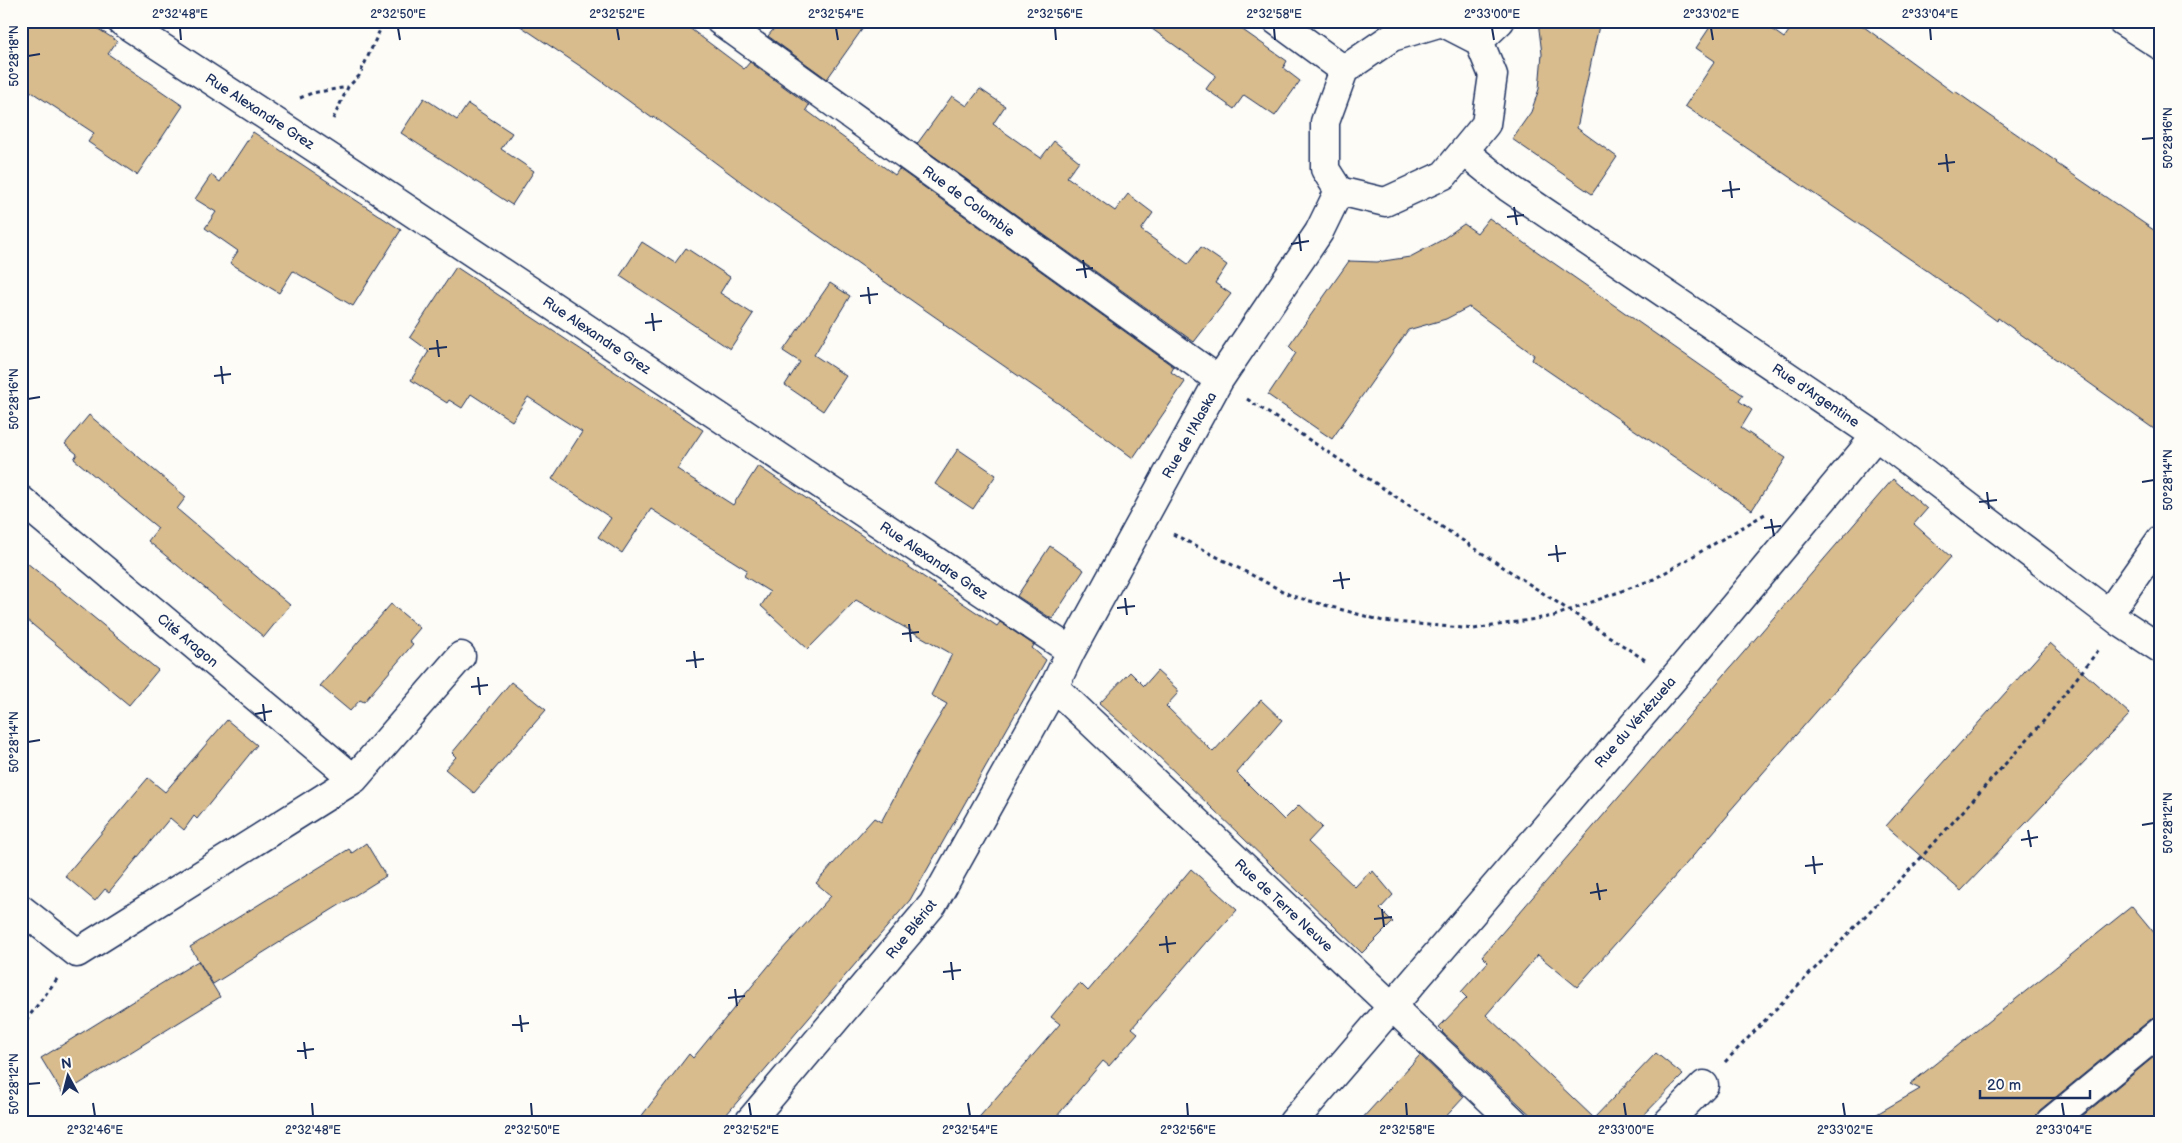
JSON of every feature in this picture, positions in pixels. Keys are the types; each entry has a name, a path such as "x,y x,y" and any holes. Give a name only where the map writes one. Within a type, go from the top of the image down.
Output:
{"street":[{"name":"Rue Alexandre Grez","path":"121,21 316,148 1071,651"},
{"name":"Rue de Colombie","path":"720,21 1219,380"},
{"path":"1277,21 1344,70"},
{"path":"1479,41 1500,21"},
{"path":"2122,21 2161,46"},
{"path":"1442,22 1479,41 1494,75 1486,124 1465,152 1444,175 1386,202 1339,191 1325,169 1325,122 1344,70 1392,37 1442,22"},
{"name":"Rue d'Argentine","path":"1465,152 1509,188 1876,436 2114,618 2161,649"},
{"name":"Rue de l'Alaska","path":"1054,687 1071,651 1219,380 1319,232 1339,191"},
{"name":"Rue du Vénézuela","path":"1293,1122 1673,679 1876,436"},
{"name":"Cité Aragon","path":"21,500 354,780"},
{"path":"2114,618 2161,539"},
{"path":"21,909 77,953 354,780 461,656"},
{"name":"Rue de Terre Neuve","path":"1054,687 1514,1122"},
{"name":"Rue Blériot","path":"749,1122 932,904 1054,687"},
{"path":"2050,1122 2161,1031"},
{"path":"1668,1122 1704,1085"}],"path":[{"path":"316,148 337,112 348,87 359,76 384,21"},
{"path":"299,98 312,93 348,87"},
{"path":"1219,380 1673,679"},
{"path":"1144,518 1292,596 1382,621 1474,629 1554,616 1654,579 1769,512"},
{"path":"1704,1085 1918,861 2036,731 2114,618"},
{"path":"21,1028 77,953"}],"building":[{"path":"21,21 86,21 117,41 108,54 183,106 137,175 88,142 94,133 21,85"},
{"path":"513,21 680,21 744,69 750,62 809,105 806,110 837,133 895,175 899,169 1174,367 1171,372 1185,382 1133,458 1068,410 744,184 653,116 652,118 589,72"},
{"path":"780,21 868,21 827,79 768,36"},
{"path":"1141,21 1230,21 1287,61 1283,68 1300,81 1275,116 1244,95 1234,109 1206,89 1216,75"},
{"path":"1538,21 1600,21 1577,128 1617,157 1592,194 1512,139 1531,112 1539,89 1542,54"},
{"path":"1714,21 1760,21 1784,38 1796,21 1856,21 1954,93 1955,91 2161,235 2161,434 1998,318 1997,321 1929,272 1685,106 1715,61 1696,48"},
{"path":"980,89 1005,106 993,124 1041,158 1054,141 1079,161 1067,177 1115,211 1128,194 1153,213 1141,230 1188,264 1201,247 1227,265 1215,283 1231,294 1194,342 917,144 952,96 967,106"},
{"path":"424,98 457,120 468,104 512,133 501,149 534,171 512,205 401,133"},
{"path":"253,132 401,230 353,306 293,271 279,293 230,263 238,251 205,228 216,212 195,199 211,175 220,182"},
{"path":"1489,218 1743,395 1739,401 1752,410 1741,428 1786,458 1752,510 1532,360 1534,355 1469,307 1446,319 1408,330 1332,439 1268,395 1296,353 1289,346 1349,261 1377,262 1410,257 1440,241 1464,224 1477,233"},
{"path":"642,242 675,263 686,248 730,277 720,293 753,314 730,349 620,276"},
{"path":"456,267 703,430 677,469 733,505 758,466 997,626 1000,622 1034,645 1032,648 1046,660 910,900 720,1122 637,1122 689,1054 693,1058 780,952 831,896 816,883 874,818 881,822 916,756 947,704 931,695 952,654 856,600 808,649 761,606 770,592 744,576 747,570 651,509 622,553 598,537 611,518 552,479 582,432 528,397 512,421 471,394 462,408 449,400 447,403 411,380 429,351 410,337"},
{"path":"830,283 850,296 814,355 846,376 823,411 785,385 800,362 783,351"},
{"path":"89,415 186,497 177,509 290,605 264,637 148,541 158,528 74,459 77,454 65,444"},
{"path":"958,449 996,475 973,509 935,484"},
{"path":"1893,479 1927,509 1914,524 1951,557 1728,813 1693,856 1577,987 1538,955 1486,1015 1594,1118 1656,1053 1683,1075 1637,1122 1538,1122 1442,1032 1439,1027 1467,998 1461,992 1488,962 1482,956"},
{"path":"1050,546 1084,570 1052,619 1017,596"},
{"path":"21,558 158,670 129,705 21,615"},
{"path":"391,604 420,628 409,641 413,644 364,702 360,700 350,711 320,686"},
{"path":"2050,643 2130,714 1961,891 1886,826"},
{"path":"1157,671 1178,690 1178,693 1166,706 1213,752 1261,700 1282,720 1237,773 1284,820 1299,805 1322,827 1308,842 1355,887 1369,872 1371,874 1373,871 1393,895 1380,909 1393,922 1362,953 1152,750 1099,704 1130,672 1144,686"},
{"path":"511,682 546,710 474,793 445,769 456,757 452,753"},
{"path":"227,720 257,745 197,819 194,816 184,830 170,818 109,892 105,889 95,901 65,876 148,778 165,792"},
{"path":"366,843 386,876 213,984 190,947 349,849 352,853"},
{"path":"1191,869 1237,910 1207,941 1132,1028 1138,1033 1109,1066 1103,1061 1052,1122 975,1122 1060,1024 1051,1017 1065,1000 1080,983 1088,991"},
{"path":"2132,906 2161,941 2161,1016 2151,1019 2040,1110 2035,1122 1863,1122 1920,1089 1910,1084"},
{"path":"198,961 220,997 63,1094 41,1058"},
{"path":"2161,1051 2161,1122 2075,1122"},
{"path":"1420,1055 1464,1097 1441,1122 1359,1122"}]}
